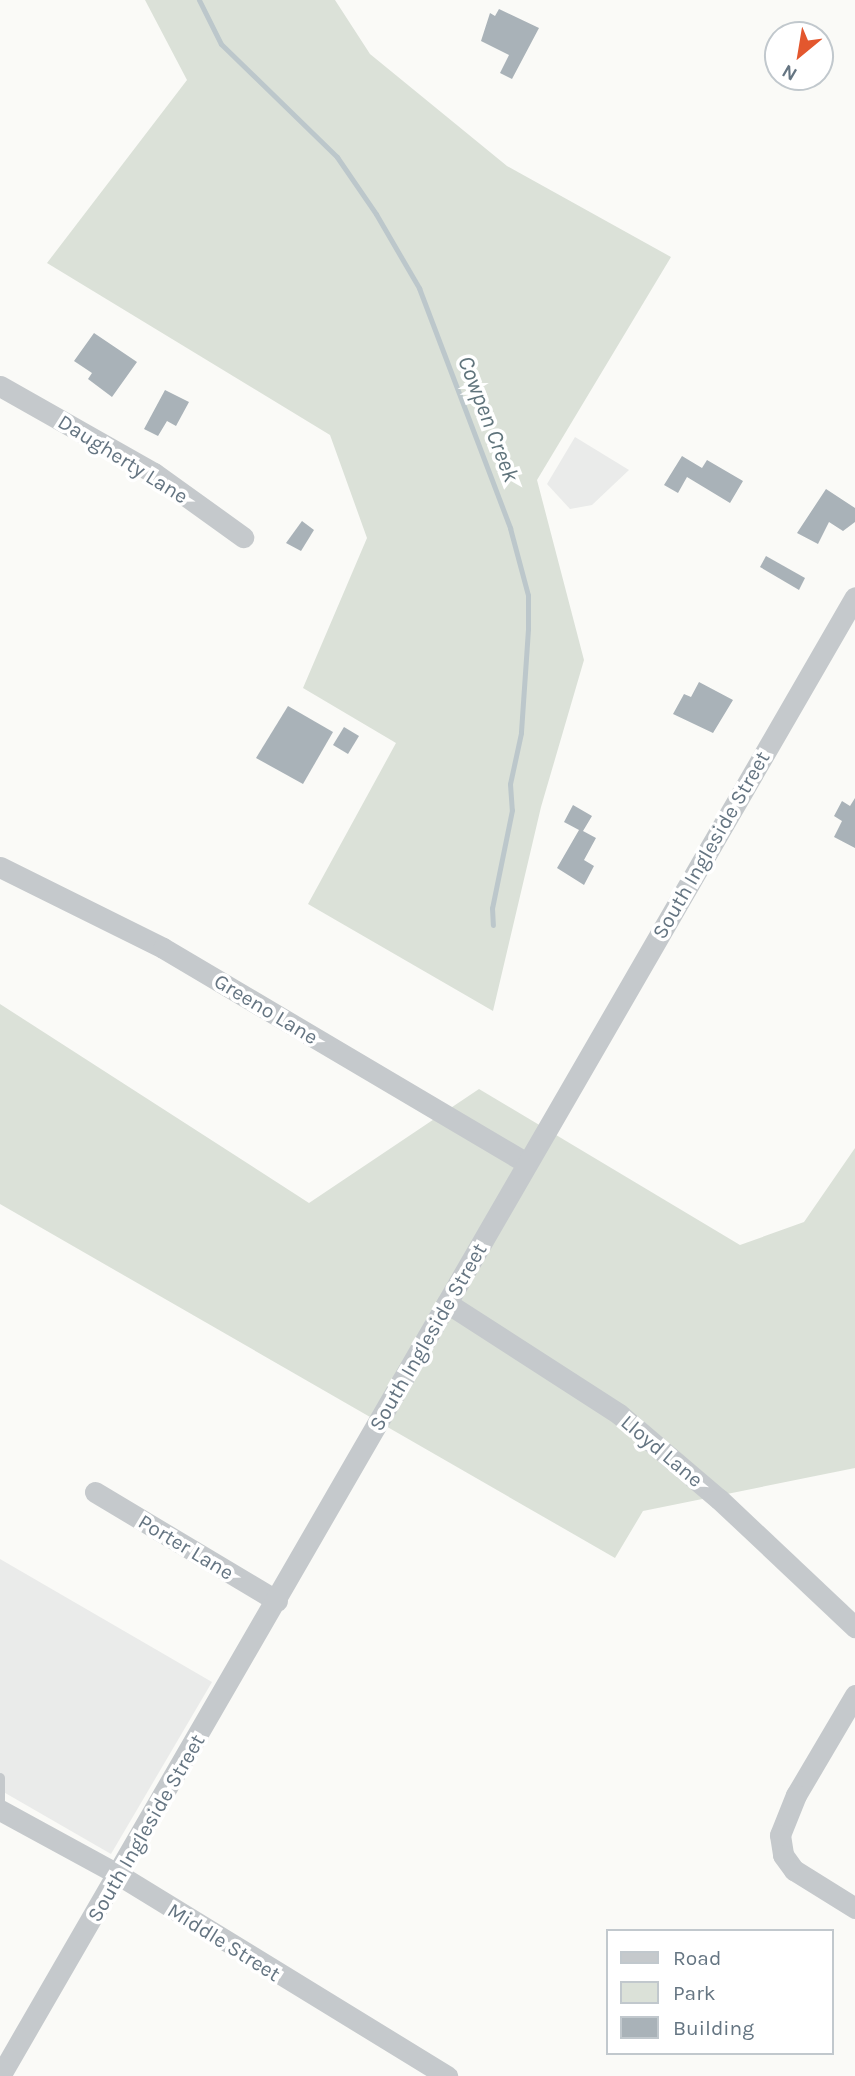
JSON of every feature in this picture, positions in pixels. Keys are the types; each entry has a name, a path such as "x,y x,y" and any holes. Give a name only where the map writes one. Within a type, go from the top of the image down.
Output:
{"street":[{"name":"Daugherty Lane","path":"0,386 154,473 243,537"},
{"name":"South Ingleside Street","path":"0,2076 119,1875 855,597"},
{"name":"Greeno Lane","path":"0,867 184,960 527,1163"},
{"name":"Lloyd Lane","path":"447,1303 619,1414 719,1499 855,1627"},
{"name":"Porter Lane","path":"95,1492 277,1601"},
{"path":"855,1695 786,1814 780,1835 783,1854 809,1882 855,1908"},
{"name":"Middle Street","path":"0,1810 119,1875 447,2076"}],"lane":[{"path":"0,1778 0,1802"}],"shaded area":[{"path":"575,437 629,470 592,505 570,509 547,484"},
{"path":"0,1559 212,1682 111,1854 0,1790"}],"green space":[{"path":"145,0 335,0 370,54 507,166 671,257 537,480 584,660 541,807 493,1011 308,904 396,743 303,688 367,538 330,435 47,263 187,80"},
{"path":"0,1004 309,1203 479,1089 740,1245 804,1222 855,1148 855,1468 643,1511 615,1558 0,1204"}],"building":[{"path":"499,9 539,28 512,79 500,73 509,55 481,41 490,13 495,16"},
{"path":"94,333 137,362 112,397 88,379 92,373 74,361"},
{"path":"165,390 189,402 176,426 167,421 158,436 144,429"},
{"path":"682,456 702,468 707,460 743,481 730,503 687,477 678,493 664,485"},
{"path":"826,489 855,508 855,522 843,531 829,522 818,544 797,533"},
{"path":"302,521 314,530 301,551 286,543"},
{"path":"766,556 805,578 799,590 760,567"},
{"path":"699,682 733,700 713,733 673,714 684,694 691,697"},
{"path":"288,706 333,732 303,784 256,758"},
{"path":"344,727 359,736 348,754 333,745"},
{"path":"855,798 855,848 834,837 842,821 834,816 842,801 850,806"},
{"path":"573,805 592,816 583,831 596,838 584,860 594,866 584,885 557,868 579,830 564,822"}],"waterway":[{"name":"Cowpen Creek","path":"199,0 221,44 337,157 376,214 419,288 510,528 528,595 528,629 521,733 510,784 512,810 492,908 493,925"}]}
